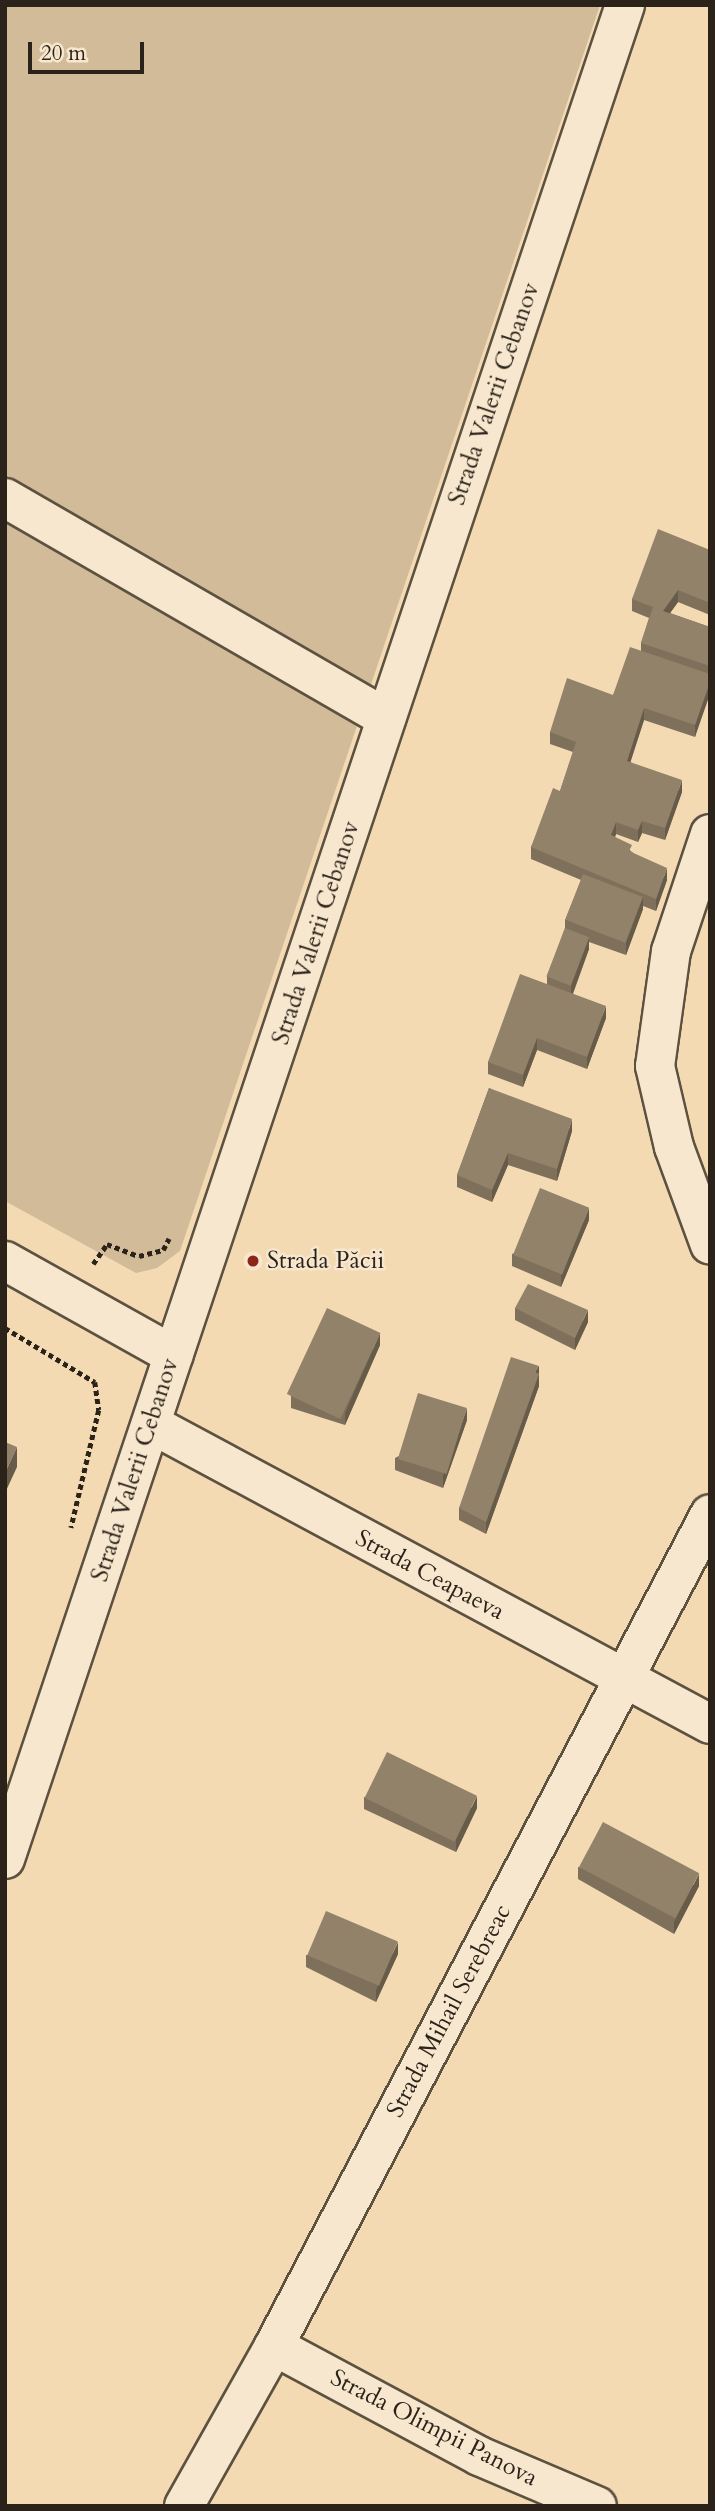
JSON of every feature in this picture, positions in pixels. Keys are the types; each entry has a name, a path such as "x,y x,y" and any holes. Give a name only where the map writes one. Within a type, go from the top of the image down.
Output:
{"street":[{"name":"Strada Valerii Cebanov","path":"5,1859 625,5"},
{"path":"5,498 386,719"},
{"path":"710,834 671,951 655,1066 674,1147 710,1245"},
{"path":"5,1261 173,1355"},
{"name":"Strada Ceapaeva","path":"151,1424 710,1724"},
{"name":"Strada Mihail Serebreac","path":"184,2506 274,2346 710,1514"},
{"name":"Strada Olimpii Panova","path":"274,2346 479,2456 597,2506"}],"path":[{"path":"5,1328 96,1382 99,1410 69,1539"}],"shaded area":[{"path":"5,5 600,5 180,1251 157,1268 136,1273 5,1201"}],"building":[{"path":"658,529 710,550 710,603 678,590 663,611 710,627 710,666 641,643 653,607 632,599"},
{"path":"630,647 710,674 710,682 695,725 644,708 627,761 682,780 665,828 642,821 638,830 616,822 611,835 632,845 629,851 667,868 656,899 531,847 553,788 560,791 576,742 550,732 567,678 613,695"},
{"path":"583,874 643,897 625,943 565,920"},
{"path":"565,928 589,937 571,986 546,977"},
{"path":"520,974 606,1006 587,1057 537,1038 523,1075 488,1062"},
{"path":"489,1088 572,1119 557,1169 508,1153 492,1190 457,1175"},
{"path":"540,1188 589,1208 562,1275 513,1255"},
{"path":"528,1284 588,1310 575,1338 515,1308"},
{"path":"327,1308 380,1333 340,1419 287,1394"},
{"path":"511,1357 539,1366 535,1372 539,1374 486,1522 459,1508"},
{"path":"418,1393 467,1408 447,1474 398,1459"},
{"path":"5,1442 17,1447 5,1473"},
{"path":"387,1752 477,1796 455,1842 365,1798"},
{"path":"603,1822 699,1873 675,1918 579,1867"},
{"path":"326,1911 398,1941 379,1986 307,1955"}],"place":[{"name":"Strada Păcii","path":"253,1261"}]}
